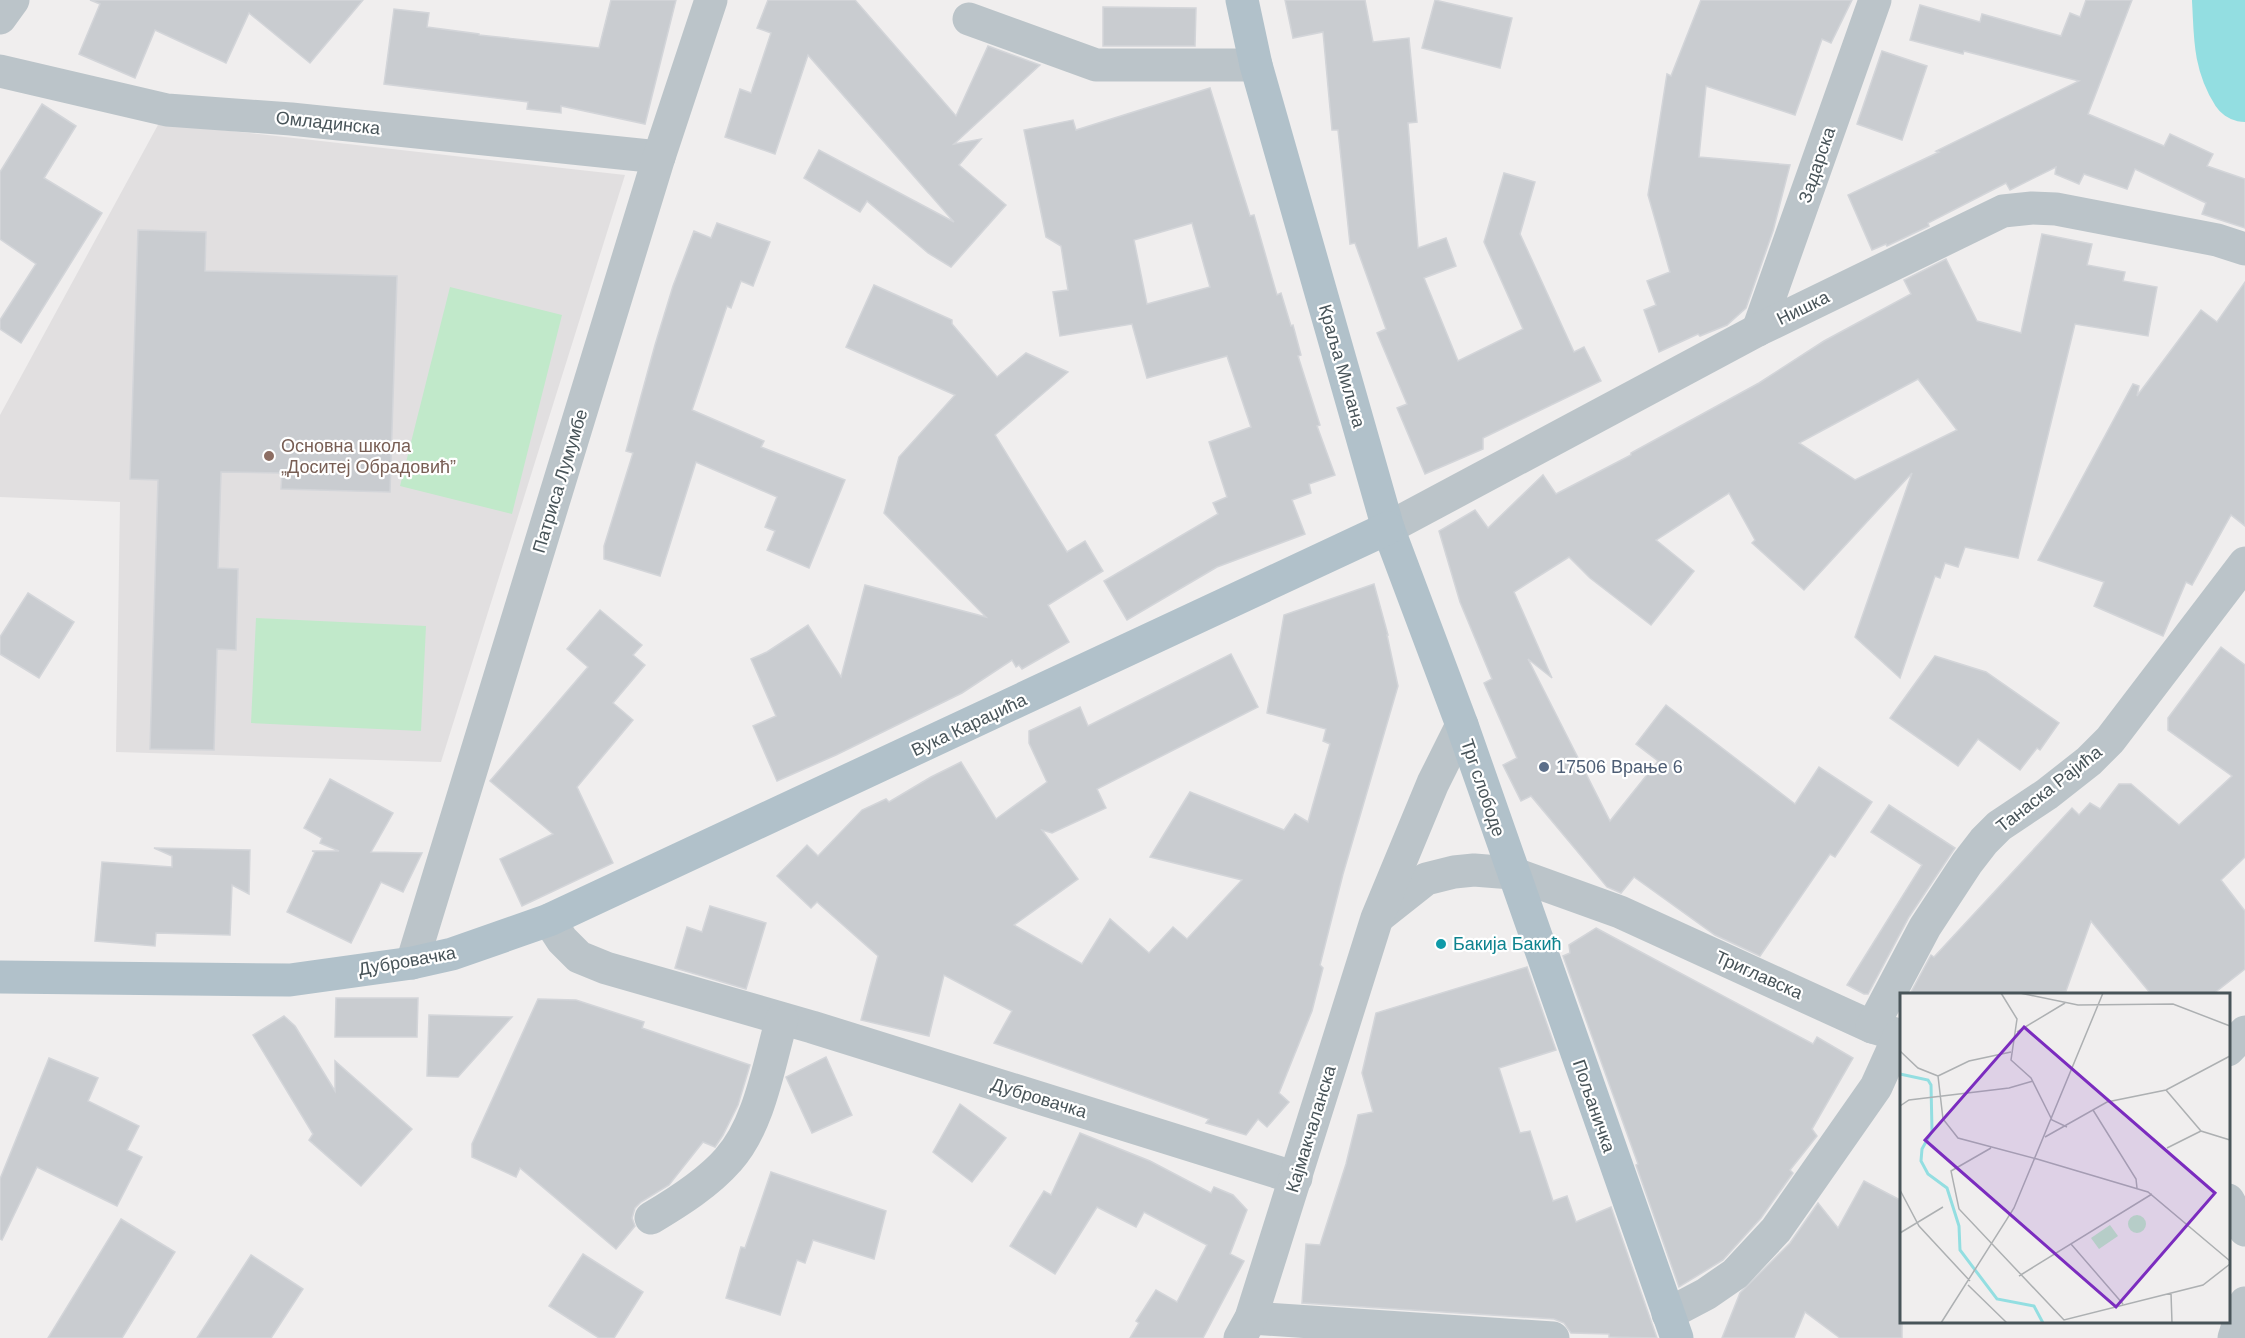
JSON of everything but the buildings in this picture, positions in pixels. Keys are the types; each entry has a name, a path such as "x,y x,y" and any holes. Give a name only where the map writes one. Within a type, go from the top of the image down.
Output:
{"main road":[{"name":"Краља Милана","path":"1242,0 1256,65 1388,528 1462,725"},
{"name":"Вука Караџића","path":"549,920 1388,528"},
{"name":"Трг слободе","path":"1462,725 1512,873"},
{"name":"Пољаничка","path":"1512,873 1672,1326"},
{"name":"Дубровачка","path":"0,977 290,980 412,963 452,954 549,920"}],"street":[{"path":"0,18 13,0"},
{"name":"Патриса Лумумбе","path":"412,963 659,157 711,0"},
{"name":"Задарска","path":"1758,330 1875,0"},
{"path":"969,19 1096,65 1256,65"},
{"name":"Омладинска","path":"0,70 166,110 291,119 659,157"},
{"name":"Нишка","path":"1388,528 1758,330 2003,211 2032,208 2056,209 2217,240 2245,249"},
{"name":"Танаска Рајића","path":"1904,993 1925,927 1984,841 1999,826 2047,794 2089,761 2110,740 2245,563"},
{"name":"Трг слободе","path":"1377,918 1433,783 1462,725"},
{"path":"1377,918 1426,879 1474,870 1512,873"},
{"name":"Триглавска","path":"1512,873 1620,912 1891,1033"},
{"name":"Кајмакчаланска","path":"1245,1328 1296,1178 1377,918"},
{"name":"Дубровачка","path":"549,920 562,940 579,957 606,968 782,1019 1296,1178"},
{"name":"Танаска Рајића","path":"1672,1326 1706,1294 1735,1274 1776,1230 1876,1087 1900,1005"},
{"path":"651,1218 712,1175 737,1148 753,1119 782,1019"},
{"path":"2230,1049 2245,1032"},
{"path":"2230,1202 2245,1230"},
{"path":"2234,1338 2245,1303"},
{"path":"1245,1328 1553,1338"}],"shaded area":[{"name":"Основна школа „Доситеј Обрадовић”","path":"159,123 625,175 441,762 116,752 120,502 0,497 0,415"}],"green space":[{"path":"450,287 562,315 512,514 400,486"},
{"path":"256,618 426,626 421,731 251,723"}],"waterway":[{"path":"2227,0 2232,56 2245,87"}],"place":[{"name":"Основна школа „Доситеј Обрадовић”","path":"269,456"},
{"name":"17506 Врање 6","path":"1544,767"},
{"name":"Бакија Бакић","path":"1441,944"}]}
